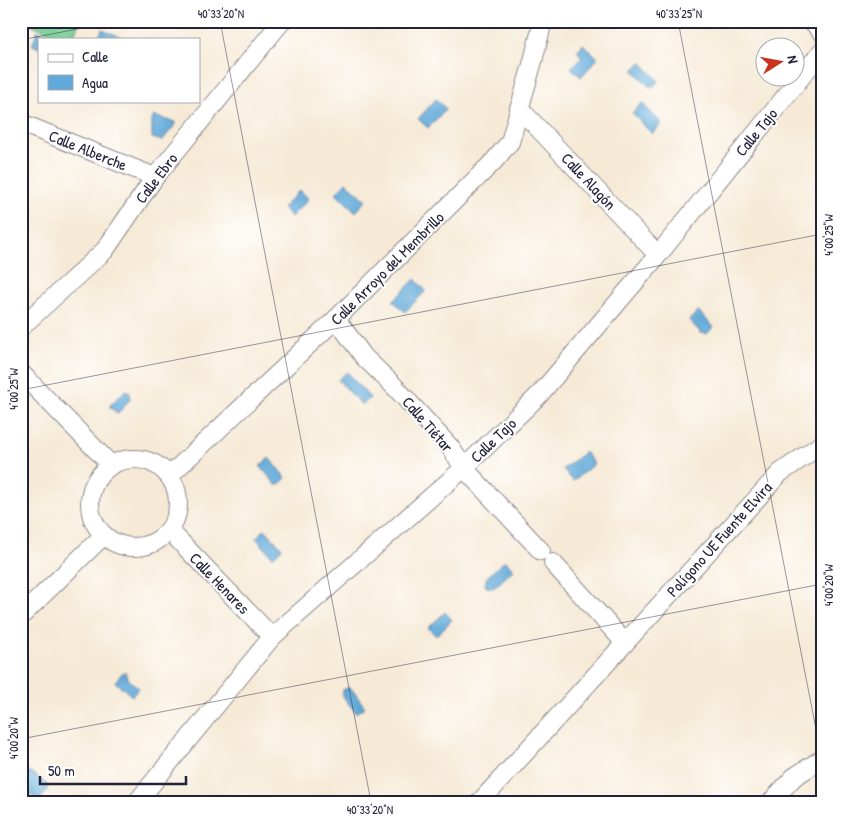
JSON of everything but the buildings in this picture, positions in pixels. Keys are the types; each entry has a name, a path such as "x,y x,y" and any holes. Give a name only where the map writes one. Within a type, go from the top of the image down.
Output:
{"street":[{"name":"Calle Ebro","path":"21,327 104,250 155,176 282,21"},
{"name":"Calle Arroyo del Membrillo","path":"170,476 336,319 494,161 510,142 534,61 543,21"},
{"path":"812,21 822,32"},
{"name":"Calle Tajo","path":"136,802 272,637 464,468 540,395 658,255 822,51"},
{"name":"Calle Alagón","path":"519,108 658,255"},
{"name":"Calle Alberche","path":"21,123 155,176"},
{"name":"Calle Tiétar","path":"336,319 364,357 394,386 450,447 464,468 625,643"},
{"path":"21,373 111,465"},
{"name":"Polígono UE Fuente Elvira","path":"480,802 780,473 822,444"},
{"path":"126,459 142,459 157,465 170,476 178,493 178,512 170,530 155,542 138,547 120,545 104,535 93,518 90,498 96,479 111,465 126,459"},
{"name":"Calle Henares","path":"170,530 272,637"},
{"path":"21,616 104,535"},
{"path":"771,802 794,777 822,759"}],"green space":[{"path":"21,21 80,21 72,38 64,38"}],"water":[{"path":"102,29 124,38 98,38"},
{"path":"37,31 55,38 38,38 38,48 32,45"},
{"path":"583,44 598,58 581,77 571,68 582,57 577,51"},
{"path":"641,62 659,81 651,88 633,70"},
{"path":"436,99 446,109 428,128 418,119"},
{"path":"642,103 662,124 652,134 632,113"},
{"path":"154,116 175,122 175,125 162,141 152,138 152,120"},
{"path":"346,182 366,200 356,212 336,193"},
{"path":"300,190 309,199 291,217 282,208"},
{"path":"21,224 29,227 31,233 25,240 21,238"},
{"path":"415,279 426,291 405,312 393,301"},
{"path":"698,311 714,327 707,334 701,333 689,320"},
{"path":"347,372 370,398 362,405 338,380"},
{"path":"126,390 130,393 130,399 118,414 109,406"},
{"path":"585,452 594,464 573,481 563,469"},
{"path":"269,458 286,478 277,486 260,466"},
{"path":"265,529 282,548 273,557 256,538"},
{"path":"505,560 514,569 494,588 486,587 485,583 487,580 485,579"},
{"path":"445,612 452,620 436,636 428,628"},
{"path":"126,672 127,678 139,688 132,696 115,682 122,673"},
{"path":"351,688 365,707 356,713 342,695 343,690"},
{"path":"21,772 32,773 47,784 47,792 40,799 21,794"}]}
